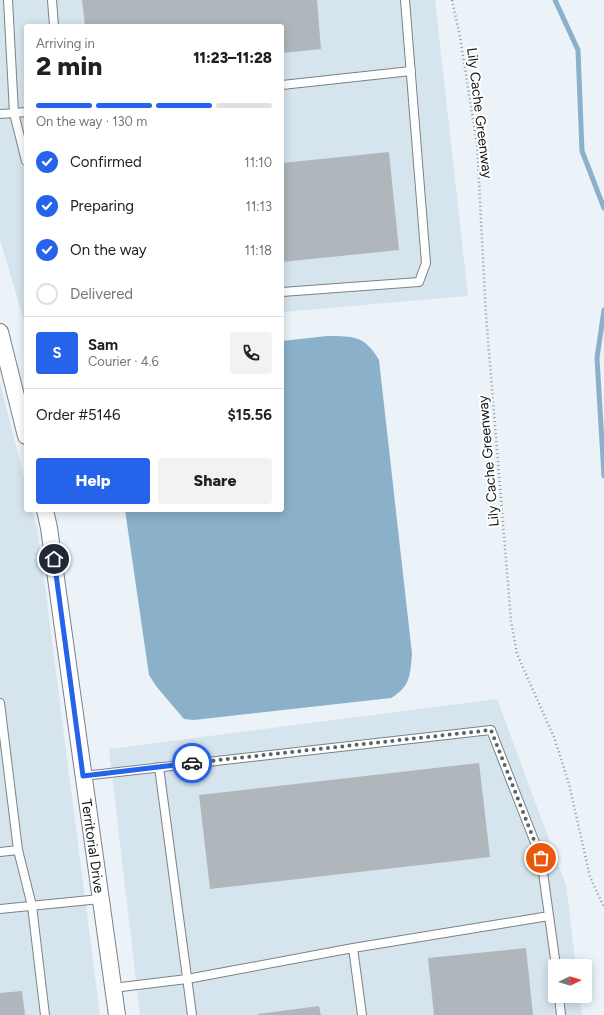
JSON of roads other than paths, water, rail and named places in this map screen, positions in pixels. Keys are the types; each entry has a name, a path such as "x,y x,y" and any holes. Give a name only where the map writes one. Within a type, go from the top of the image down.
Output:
{"street":[{"path":"0,332 2,350 24,429"},
{"name":"Territorial Drive","path":"45,512 49,528 117,1015"}],"lane":[{"path":"8,0 14,113 24,153"},
{"path":"52,0 54,24"},
{"path":"284,292 418,282 426,263 405,0"},
{"path":"284,85 411,71"},
{"path":"0,114 24,112"},
{"path":"0,703 18,850 32,906 46,1015"},
{"path":"83,776 491,730 541,858 555,959"},
{"path":"159,767 192,1015"},
{"path":"0,852 18,850"},
{"path":"0,910 100,899"},
{"path":"113,988 187,979 353,948 549,916"},
{"path":"353,948 362,1015"},
{"path":"560,1003 561,1015"}],"water":[{"path":"327,336 352,337 369,346 379,360 412,654 411,669 408,680 402,690 391,698 194,720 184,719 156,686 149,675 125,512 284,512 284,341"}],"waterway":[{"path":"555,0 578,50 582,151 604,208"},
{"path":"604,310 597,358 604,476"}]}
